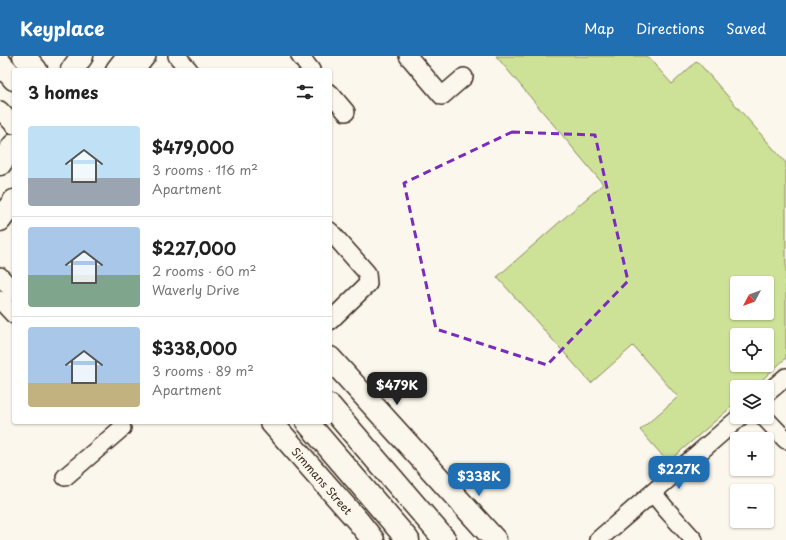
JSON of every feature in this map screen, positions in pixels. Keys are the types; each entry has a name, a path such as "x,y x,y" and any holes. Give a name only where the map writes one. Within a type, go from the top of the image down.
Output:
{"main road":[{"path":"24,56 34,68"},
{"path":"73,68 82,56"},
{"path":"0,63 12,77"},
{"path":"0,163 12,148"},
{"path":"0,220 12,205"},
{"path":"332,360 495,540"},
{"path":"332,408 445,540"},
{"name":"Simmans Street","path":"273,424 373,540"},
{"path":"309,424 408,540"},
{"path":"438,477 475,540"}],"street":[{"path":"125,66 147,56"},
{"path":"177,56 187,68"},
{"path":"300,56 309,68"},
{"path":"408,56 442,96 464,77"},
{"path":"332,95 346,112"},
{"path":"0,110 12,123"},
{"path":"332,233 367,273 368,284 332,319"},
{"path":"0,276 12,290"},
{"path":"0,300 12,313"},
{"path":"774,387 786,377"},
{"path":"65,477 123,424"},
{"path":"598,540 732,424"},
{"path":"771,424 786,440"},
{"path":"653,493 694,540"}],"highlighted area":[{"path":"512,132 595,135 628,281 547,365 436,329 404,183"}],"green space":[{"path":"496,56 647,56 672,84 697,61 786,163 786,358 774,369 774,328 730,328 730,372 771,372 762,380 730,380 730,408 668,462 640,430 678,397 633,346 591,383 497,277 603,184"}]}
